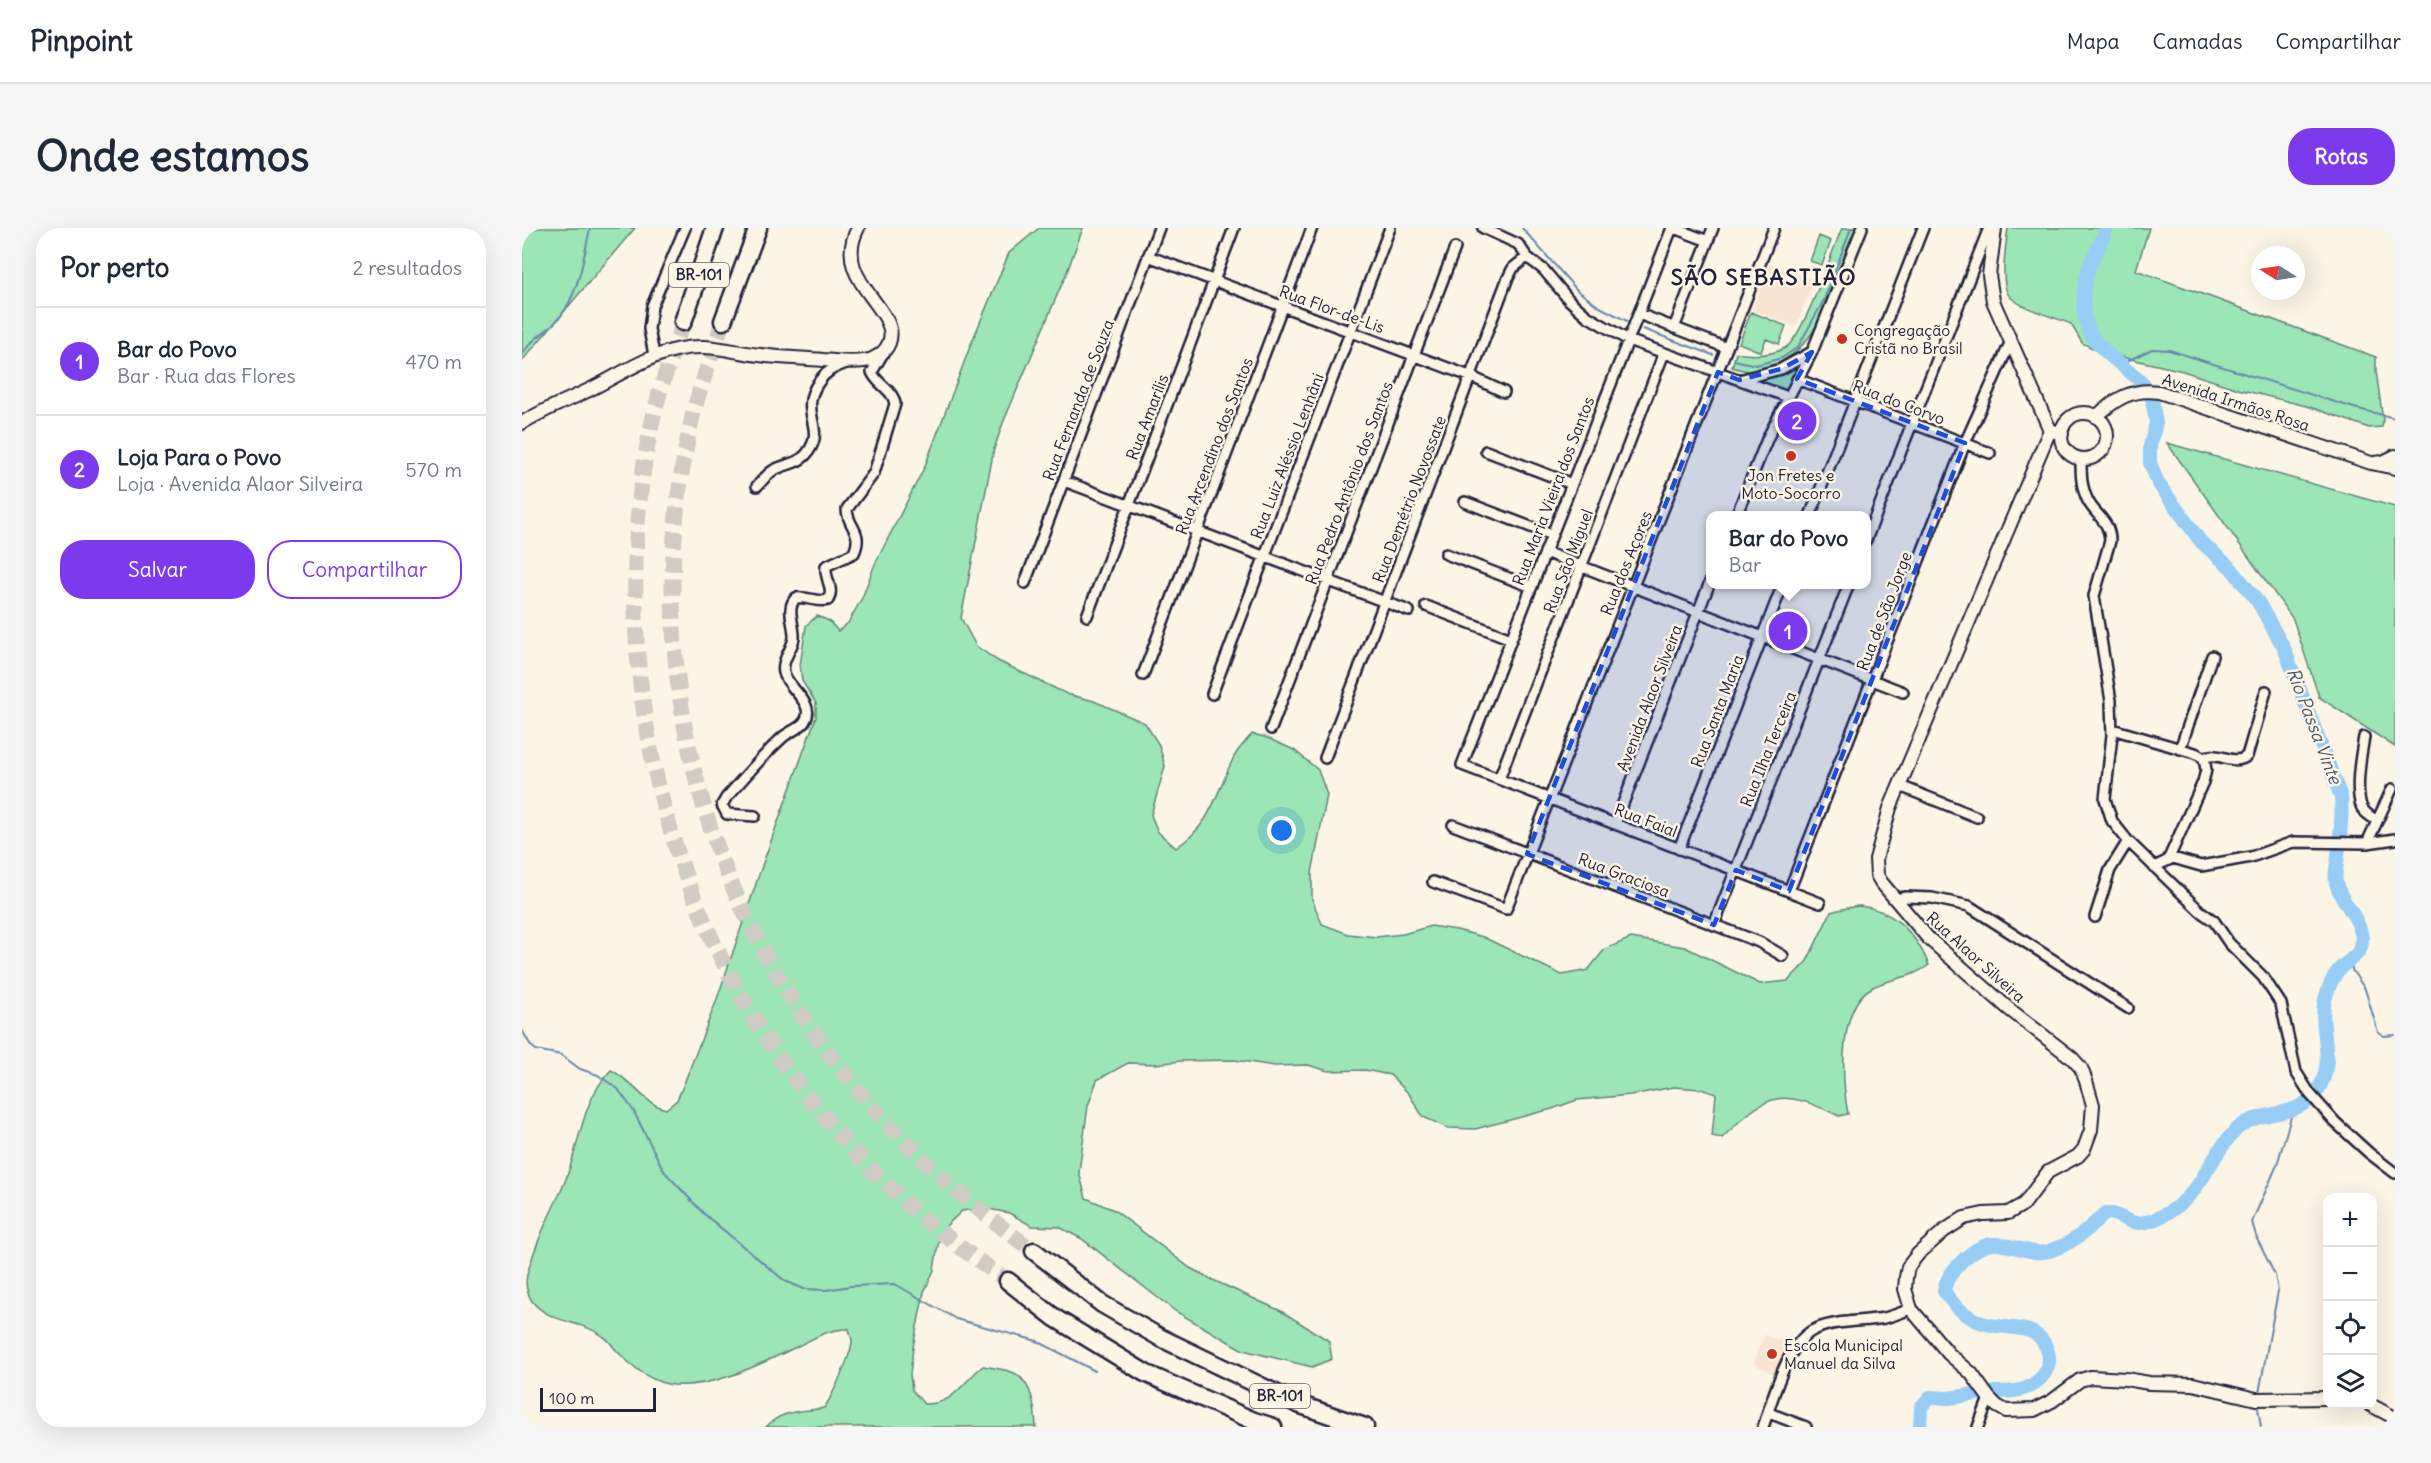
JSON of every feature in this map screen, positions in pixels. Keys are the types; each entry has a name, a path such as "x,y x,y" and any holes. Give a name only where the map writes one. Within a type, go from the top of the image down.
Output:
{"highway":[{"name":"BR-101","path":"683,322 715,228"},
{"name":"BR-101","path":"723,321 758,228"},
{"name":"BR-101","path":"1034,1251 1102,1304 1161,1338 1298,1404 1365,1427"},
{"name":"BR-101","path":"1008,1281 1055,1318 1146,1373 1254,1421 1273,1427"}],"street":[{"path":"654,355 649,329 652,306 685,228"},
{"path":"755,816 727,814 722,806 726,798 770,749 805,721 807,714 805,703 786,679 783,671 784,663 793,644 792,602 802,597 828,600 831,592 825,571 826,566 854,553 857,547 857,531 848,517 847,509 874,473 895,404 891,393 875,378 872,372 885,351 891,333 889,323 860,282 853,262 852,246 858,228"},
{"name":"Rua Fernanda de Souza","path":"1025,583 1159,228"},
{"name":"Rua Amarílis","path":"1087,616 1234,228"},
{"name":"Rua Arcendino dos Santos","path":"1143,675 1312,228"},
{"name":"Rua Luiz Aléssio Lenhâni","path":"1212,694 1390,228"},
{"path":"1483,228 1518,244 1527,257 1544,270 1569,300 1587,316 1628,340 1788,397"},
{"path":"1673,228 1708,241"},
{"name":"Rua Maria Vieira dos Santos","path":"1462,765 1673,228"},
{"path":"1674,328 1713,228"},
{"name":"Rua dos Açores","path":"1433,882 1506,909 1774,228"},
{"path":"1738,511 1763,448 1812,352 1862,228"},
{"path":"1812,511 1923,228"},
{"path":"1871,527 1989,228"},
{"path":"1995,228 1989,287 2010,343 2056,432 2066,450 2082,459 2099,454 2106,442 2105,428 2096,417 2083,414 2074,416 2056,432"},
{"name":"Rua Pedro Antônio dos Santos","path":"1271,729 1455,248"},
{"name":"Rua Flor-de-Lis","path":"1148,256 1472,377 1504,392"},
{"name":"Rua Demétrio Novossate","path":"1325,758 1472,377 1507,280 1513,268 1527,257"},
{"path":"1639,314 1727,348"},
{"name":"Rua de São Jorge","path":"1789,891 1965,444 2010,343"},
{"path":"522,423 537,413 616,376 654,355 674,349 706,347 762,356 849,362 873,359 885,351"},
{"path":"1739,380 1781,369 1812,352"},
{"name":"Rua São Miguel","path":"1499,779 1664,353"},
{"path":"757,486 773,470 797,462 807,454 815,435 809,407 812,392 828,371 849,362"},
{"name":"Rua do Corvo","path":"1797,379 1990,453"},
{"name":"Avenida Irmãos Rosa","path":"2096,417 2124,396 2145,391 2159,392 2371,463 2395,468"},
{"name":"Rua Alaor Silveira","path":"1911,1309 1905,1289 1906,1277 1908,1267 1918,1254 1944,1231 1964,1218 1983,1214 2008,1213 2024,1204 2048,1172 2078,1156 2084,1149 2091,1130 2092,1105 2080,1068 2072,1058 2009,1009 1928,938 1877,875 1876,859 1882,831 1899,786 2056,432"},
{"path":"1486,451 1572,484"},
{"path":"2371,463 2383,462 2395,456"},
{"path":"2082,459 2081,477 2085,495 2110,532 2110,541 2094,596 2111,701 2112,729 2105,799 2112,821 2154,867 2200,911 2214,921 2229,943 2274,991 2285,1013 2296,1072 2312,1097 2368,1153 2395,1173"},
{"path":"1064,481 1409,611"},
{"path":"1465,502 1552,535"},
{"path":"1545,552 1903,692"},
{"path":"1446,554 1532,587"},
{"name":"Avenida Alaor Silveira","path":"1615,824 1707,589"},
{"name":"Rua Santa Maria","path":"1679,849 1781,589"},
{"name":"Rua Ilha Terceira","path":"1714,925 1847,589"},
{"path":"1426,606 1511,639"},
{"path":"2180,749 2212,656"},
{"path":"2112,729 2204,758 2213,756 2238,760 2247,756 2266,691"},
{"path":"2364,737 2360,764 2359,800 2364,812 2376,820"},
{"path":"2154,867 2169,858 2203,782 2206,770 2204,758"},
{"name":"Rua Faial","path":"1462,765 1820,903"},
{"path":"1899,786 1977,817"},
{"path":"2367,843 2392,789"},
{"name":"Rua Graciosa","path":"1453,825 1768,946 1783,956"},
{"path":"2169,858 2201,866 2252,857 2293,842 2367,843 2395,839"},
{"path":"2095,917 2110,870 2128,841"},
{"path":"1896,899 1932,898 1969,906 2128,1008"},
{"path":"1763,1427 1789,1357 1807,1333 1823,1327 1886,1318 1911,1309 1949,1354 1971,1373 1989,1398 2006,1411 2034,1410 2052,1401 2080,1380 2101,1377 2149,1383 2193,1384 2256,1399 2323,1398"},
{"path":"1978,1427 1989,1398"},
{"path":"2377,1408 2395,1418"},
{"path":"1768,1413 1806,1427"}],"highlighted area":[{"path":"1812,352 1797,379 1965,443 1789,891 1736,870 1714,925 1527,854 1718,372 1739,380 1781,369"}],"shaded area":[{"path":"1770,263 1814,280 1796,327 1752,310"},
{"name":"Escola Municipal Manuel da Silva","path":"1764,1335 1792,1345 1778,1376 1754,1364"}],"green space":[{"path":"522,228 635,228 522,361"},
{"path":"1039,228 1083,228 994,449 961,618 976,646 998,661 1067,694 1094,701 1145,723 1159,745 1165,766 1151,815 1158,832 1176,848 1189,838 1206,818 1234,757 1252,734 1265,737 1294,750 1318,770 1327,795 1312,873 1312,899 1322,924 1348,934 1376,937 1403,934 1431,926 1457,930 1483,937 1562,975 1588,970 1605,949 1631,938 1685,947 1760,984 1788,981 1807,961 1831,912 1860,906 1884,913 1903,925 1918,943 1929,965 1916,973 1873,987 1861,996 1853,1010 1848,1026 1844,1064 1848,1114 1839,1116 1802,1101 1788,1098 1775,1099 1751,1112 1722,1138 1712,1136 1716,1094 1701,1089 1674,1087 1631,1095 1577,1100 1552,1109 1475,1129 1448,1128 1423,1117 1409,1094 1390,1075 1365,1070 1328,1071 1308,1065 1275,1066 1234,1060 1128,1063 1097,1080 1088,1106 1079,1172 1086,1198 1114,1210 1190,1268 1281,1311 1329,1341 1332,1359 1312,1367 1243,1350 1175,1311 1082,1239 1059,1227 1032,1226 1009,1213 983,1208 962,1211 946,1226 938,1245 934,1270 924,1292 913,1347 910,1375 912,1390 924,1404 935,1403 957,1392 983,1366 1009,1371 1022,1379 1030,1391 1036,1427 766,1427 786,1414 824,1408 848,1356 852,1342 849,1329 827,1332 751,1368 720,1379 689,1385 666,1384 635,1368 596,1332 547,1314 539,1308 529,1295 526,1285 527,1275 538,1242 567,1176 592,1097 611,1070 658,1106 666,1109 677,1100 716,1002 816,717 816,703 802,681 800,666 806,626 817,616 829,621 838,631 848,623 925,466 971,344 1009,253"},
{"path":"1842,228 1856,228 1832,294 1811,335 1796,351 1778,364 1755,371 1732,367 1736,353 1767,354 1785,348 1792,341 1808,312"},
{"path":"2008,228 2149,228 2136,270 2376,357 2382,427 2369,428 2310,407 2238,389 2183,371 2100,352 2082,343 2071,324 2027,308 2008,294 2004,271"},
{"path":"1819,236 1831,241 1822,265 1810,261"},
{"path":"1751,312 1786,326 1779,344 1766,339 1761,352 1739,343"},
{"path":"1802,363 1787,394 1754,382 1753,379"},
{"path":"2167,443 2395,507 2395,747 2319,697 2293,619"}],"waterway":[{"path":"522,355 557,321 567,306 580,274 590,228"},
{"path":"1522,228 1577,290 1598,306 1629,322"},
{"path":"1734,360 1756,365 1782,358 1798,347 1824,300 1851,228"},
{"name":"Rio Passa Vinte","path":"2106,228 2091,262 2085,283 2083,305 2087,326 2099,345 2144,385"},
{"path":"1643,329 1713,355"},
{"path":"2116,363 2123,363 2152,349 2169,350 2354,408 2395,418"},
{"name":"Rio Passa Vinte","path":"1994,1392 2019,1390 2036,1383 2047,1369 2048,1352 2043,1341 2028,1330 1977,1321 1958,1308 1944,1291 1946,1283 1956,1268 1971,1253 1987,1245 1995,1244 2036,1252 2058,1248 2073,1240 2106,1213 2115,1214 2135,1223 2148,1222 2159,1217 2191,1194 2226,1141 2244,1124 2254,1119 2297,1108 2307,1102 2315,1094 2326,1069 2323,1019 2327,993 2337,972 2356,955 2362,941 2359,925 2342,897 2335,880 2341,827 2341,797 2284,648 2258,602 2231,568 2201,542 2158,483 2150,463 2150,446 2156,423 2152,399"},
{"path":"2352,958 2352,970 2365,989 2378,1032 2384,1036 2395,1035"},
{"path":"522,1030 531,1046 536,1050 561,1055 580,1069 598,1075 618,1089 633,1110 664,1171 704,1214 785,1281 804,1289 826,1290 851,1286 895,1284 956,1319 1037,1341 1095,1371"},
{"path":"2259,1393 2278,1291 2275,1275 2257,1239 2252,1222 2277,1165 2293,1110"},
{"name":"Rio Passa Vinte","path":"1920,1427 1921,1407 1930,1397 1949,1398 1976,1394"},
{"path":"2258,1408 2261,1427"}],"tunnel":[{"path":"723,321 691,423 674,545 676,664 696,779 734,889 787,992 856,1088 939,1174 1034,1251"},
{"path":"683,322 659,395 646,452 638,511 635,570 636,629 644,709 659,788 682,865 712,939 749,1010 793,1077 843,1140 900,1197 925,1220 1008,1281"}],"place":[{"name":"Congregação Cristã no Brasil","path":"1842,339"},
{"name":"Loja Para o Povo","path":"1797,421"},
{"name":"Jon Fretes e Moto-Socorro","path":"1791,456"},
{"name":"Bar do Povo","path":"1788,631"},
{"name":"Escola Municipal Manuel da Silva","path":"1772,1354"}],"district":[{"name":"SÃO SEBASTIÃO","path":"1764,277"}]}
